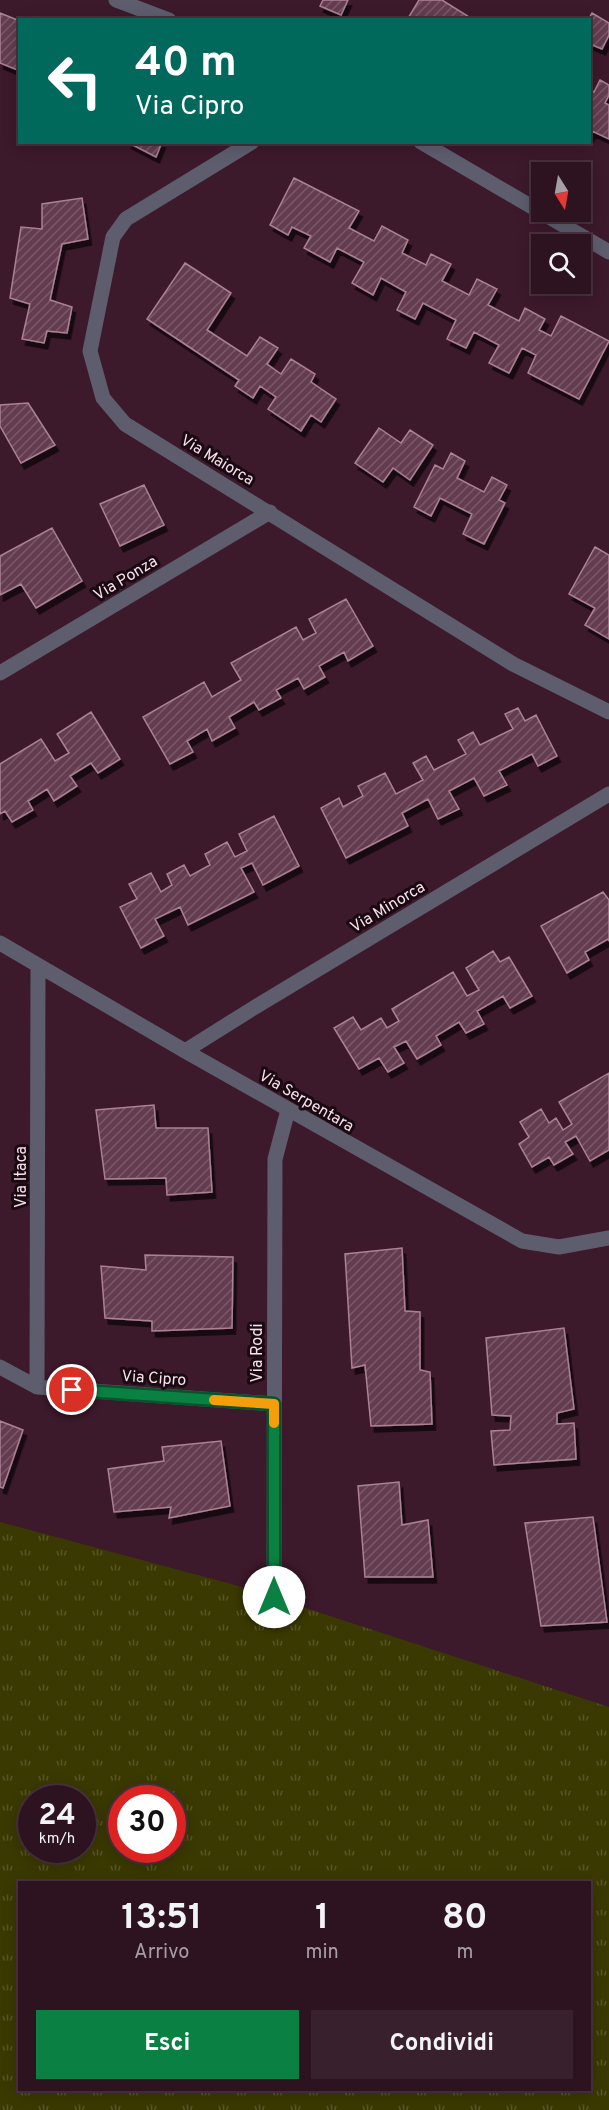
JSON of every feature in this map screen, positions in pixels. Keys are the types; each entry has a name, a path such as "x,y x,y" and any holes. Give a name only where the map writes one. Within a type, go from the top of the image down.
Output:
{"street":[{"path":"116,0 164,18"},
{"name":"Via Maiorca","path":"249,144 126,219 113,237 90,351 103,398 125,424 513,664 609,712"},
{"path":"424,144 609,252"},
{"name":"Via Ponza","path":"0,673 270,512"},
{"name":"Via Minorca","path":"185,1051 609,794"},
{"name":"Via Serpentara","path":"0,943 288,1110 522,1241 560,1247 609,1238"},
{"name":"Via Itaca","path":"37,1387 38,966"},
{"name":"Via Rodi","path":"274,1597 275,1159 288,1110"},
{"name":"Via Cipro","path":"0,1367 37,1387 274,1404"}],"green space":[{"path":"0,1522 235,1585 609,1707 609,2110 0,2110"}],"building":[{"path":"323,0 348,0 341,15 320,6"},
{"path":"419,0 442,0 471,18 408,18"},
{"path":"0,13 18,20 18,70 0,63"},
{"path":"592,13 609,23 609,35 602,49 591,44 591,18 589,18"},
{"path":"600,80 609,85 609,95 605,103 609,105 609,139 592,131 591,134 591,90 594,92"},
{"path":"131,144 161,144 156,157"},
{"path":"294,178 359,211 349,228 374,241 382,226 408,240 402,253 426,265 431,254 451,264 442,281 469,295 477,279 497,289 488,305 519,321 525,308 545,319 539,330 551,336 561,316 609,341 579,399 528,373 536,355 522,348 509,373 489,363 499,345 474,332 466,348 447,339 456,320 423,303 415,319 397,310 406,292 381,278 373,295 352,283 364,262 337,248 330,262 304,248 311,236 292,227 288,235 270,225"},
{"path":"82,198 88,239 62,244 50,300 72,307 67,333 47,331 44,343 22,339 30,304 10,298 21,227 42,229 42,204"},
{"path":"185,263 231,293 207,330 247,356 260,337 278,348 267,364 281,374 291,359 315,374 311,382 336,399 321,422 311,415 301,431 268,409 276,397 260,386 253,398 235,386 239,380 147,319"},
{"path":"28,403 55,445 21,463 0,426 0,405"},
{"path":"379,428 401,443 410,430 433,445 410,480 393,468 383,482 355,463"},
{"path":"451,453 465,461 457,478 484,492 492,477 507,485 499,500 505,503 484,544 463,534 472,514 440,498 431,516 414,507 435,465 443,469"},
{"path":"144,485 164,525 120,546 100,504"},
{"path":"52,528 82,581 36,608 21,584 0,595 0,556"},
{"path":"595,547 609,555 609,639 585,625 595,608 569,594"},
{"path":"346,599 373,646 348,661 344,652 319,666 325,677 304,689 298,678 276,690 281,698 259,710 254,702 229,717 235,728 212,741 207,729 187,741 193,752 170,764 143,717 204,682 212,697 241,680 231,663 296,627 303,640 316,633 309,619"},
{"path":"518,708 525,721 536,715 557,756 538,766 532,754 499,771 507,785 484,796 474,778 449,791 459,809 438,819 428,799 402,813 408,826 346,858 321,808 339,798 343,807 363,796 358,786 385,773 396,794 423,780 413,763 426,756 434,770 466,754 458,740 473,732 480,745 513,729 505,714"},
{"path":"91,712 120,759 98,773 91,763 70,776 77,786 54,801 47,789 28,801 33,810 12,822 5,811 0,814 0,764 41,739 55,761 69,753 57,734"},
{"path":"274,816 299,866 263,885 252,863 241,868 254,892 188,925 180,907 155,919 164,936 141,948 120,907 137,899 129,884 151,873 161,892 172,885 167,874 184,865 190,876 210,865 205,854 227,842 235,857 247,851 239,834"},
{"path":"603,892 609,900 609,941 608,939 585,952 589,960 567,973 541,926"},
{"path":"493,951 500,962 509,957 532,996 510,1008 503,996 477,1011 484,1024 466,1033 459,1022 436,1036 441,1045 417,1059 406,1041 394,1047 404,1063 388,1072 379,1058 359,1069 334,1028 353,1017 361,1030 381,1018 387,1028 399,1021 392,1009 453,972 467,996 479,990 466,968"},
{"path":"609,1073 609,1150 590,1161 576,1136 565,1142 573,1154 554,1165 549,1157 532,1167 519,1144 529,1137 520,1122 541,1109 549,1123 556,1118 563,1130 572,1124 559,1102"},
{"path":"154,1105 156,1128 208,1128 212,1192 167,1195 166,1178 105,1179 96,1110"},
{"path":"402,1248 405,1311 420,1312 420,1370 430,1372 432,1424 371,1426 365,1365 352,1368 345,1254"},
{"path":"145,1255 233,1257 232,1328 152,1331 152,1321 105,1318 101,1266 146,1270"},
{"path":"564,1328 574,1409 557,1413 557,1424 574,1423 576,1459 494,1465 491,1431 510,1430 511,1416 492,1415 486,1338"},
{"path":"0,1421 23,1430 3,1488 0,1487"},
{"path":"221,1441 230,1506 169,1518 171,1507 114,1512 108,1469 164,1461 162,1447"},
{"path":"399,1482 402,1525 428,1520 433,1577 365,1577 358,1486"},
{"path":"593,1517 607,1622 541,1626 525,1523"}],"slow traffic":[{"path":"214,1400 274,1404 274,1423"}],"route":[{"path":"72,1390 274,1404 274,1597"}]}
